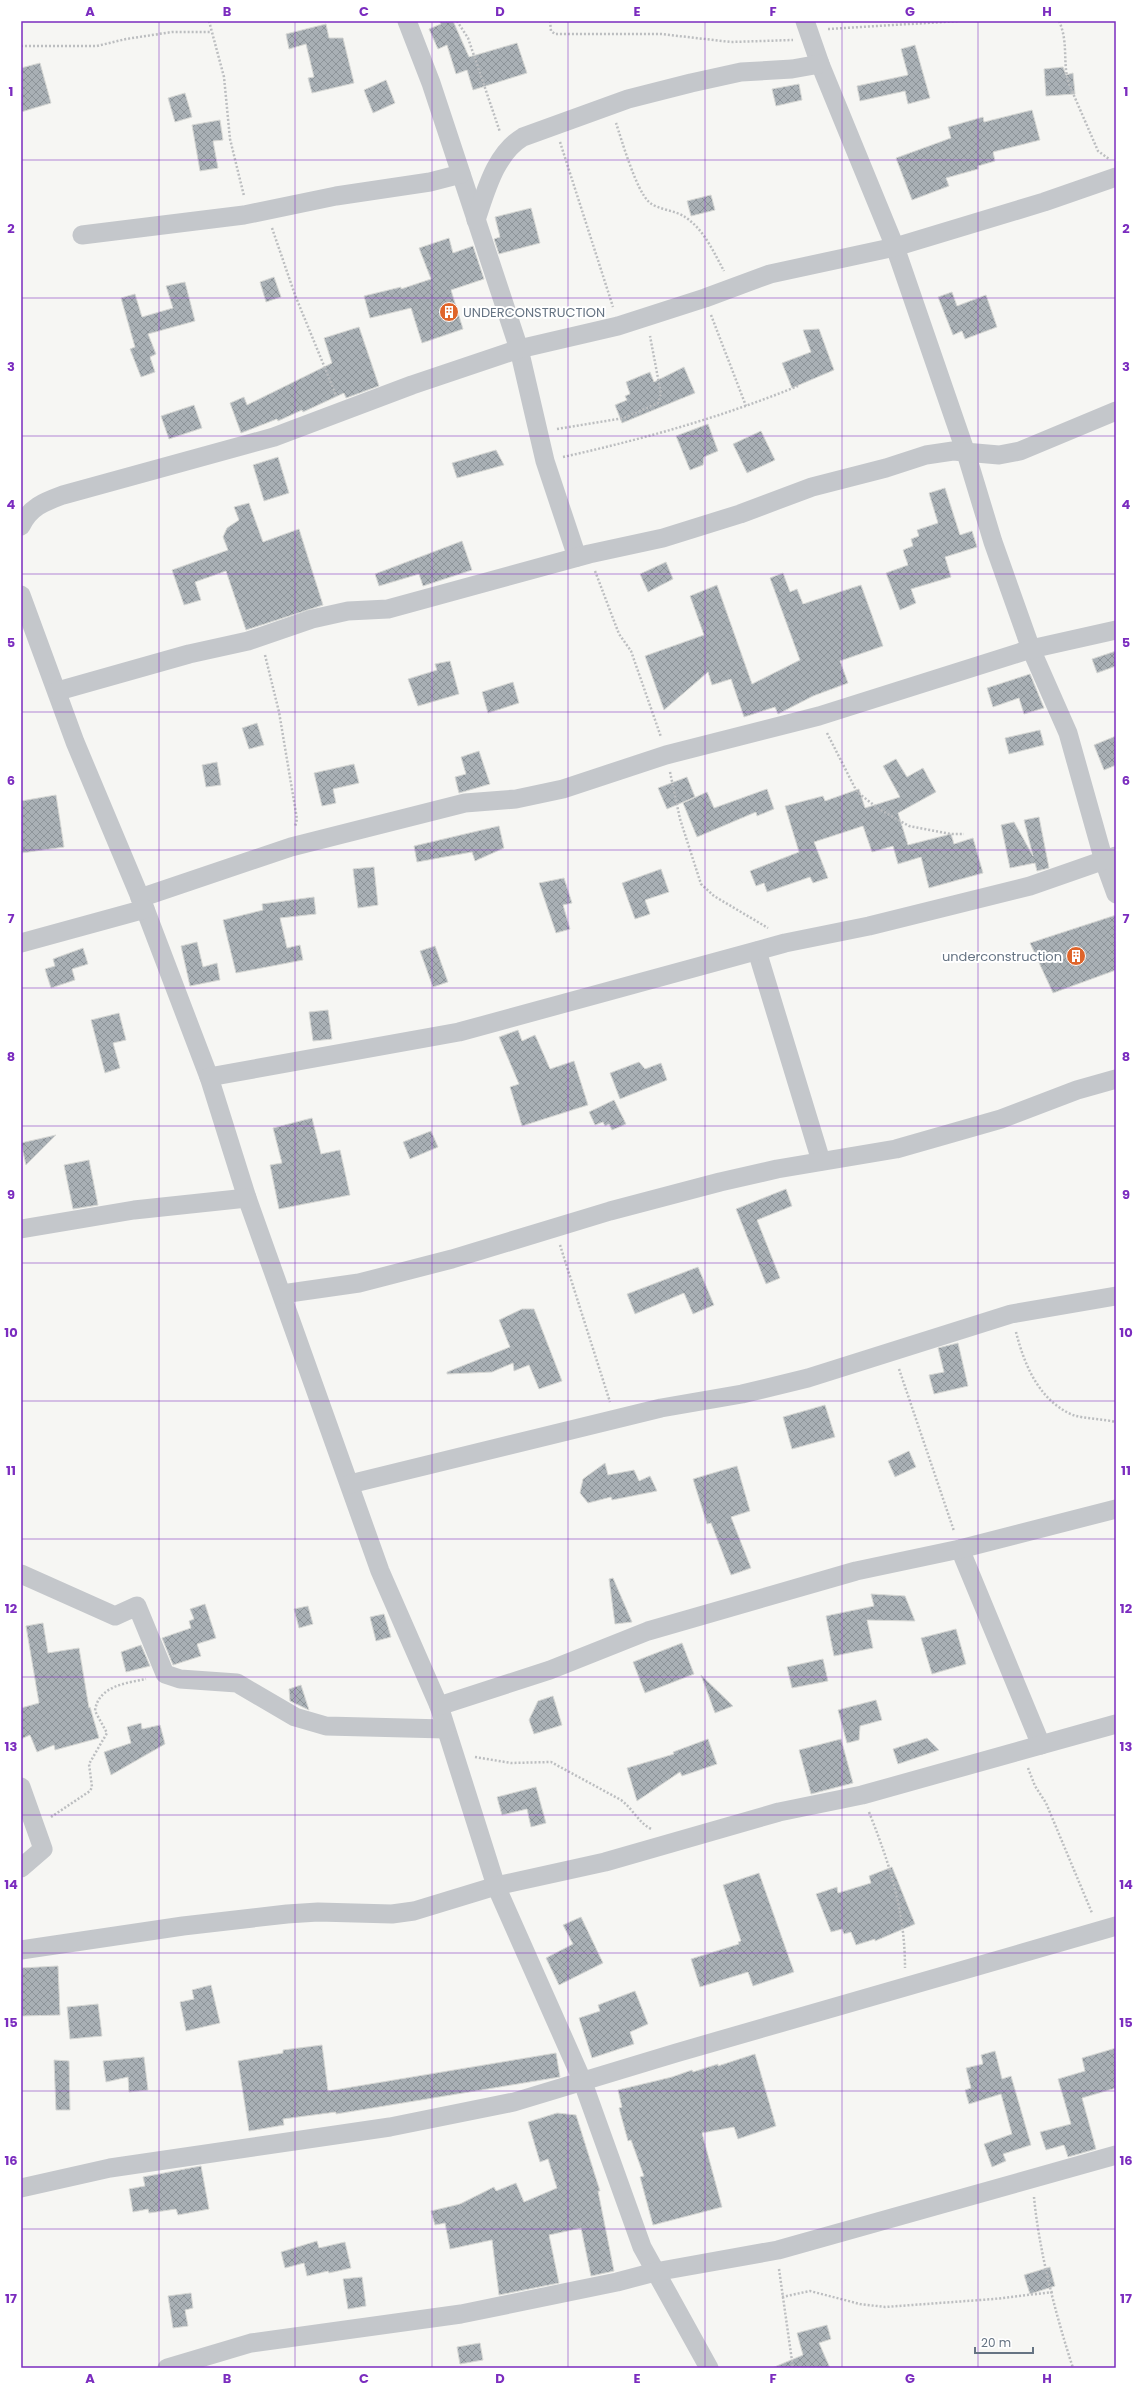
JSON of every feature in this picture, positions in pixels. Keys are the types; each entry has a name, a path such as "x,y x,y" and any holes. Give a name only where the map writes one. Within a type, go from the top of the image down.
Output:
{"street":[{"path":"407,21 431,83 519,349 545,461 583,555"},
{"path":"808,30 820,64 895,247 966,453 993,542 1031,649 1068,733 1110,858 1116,894"},
{"path":"476,220 488,185 507,151 514,142 523,136 609,106 741,72 792,69 820,64"},
{"path":"23,513 63,495 274,437 412,385 519,349 618,326 705,298 770,274 895,247 1044,202 1113,168"},
{"path":"82,236 249,214 336,196 430,182 461,174"},
{"path":"58,691 260,636 312,619 348,611 388,609 583,555 663,538 740,514 812,487 886,468 926,455 953,452 999,455 1020,451 1116,411"},
{"path":"21,595 58,691 75,742 142,903 209,1077 247,1198 380,1571 439,1706 445,1729 496,1886 582,2080 642,2247 709,2368"},
{"path":"21,943 142,903 291,847 465,803 516,799 563,789 666,755 819,716 1031,649 1116,630"},
{"path":"209,1077 459,1032 786,942 869,926 1030,886 1110,858"},
{"path":"757,951 821,1161"},
{"path":"282,1294 359,1283 452,1259 554,1230 610,1211 720,1182 821,1161 896,1149 1001,1119 1076,1090 1116,1079"},
{"path":"21,1229 134,1210 247,1198"},
{"path":"350,1484 616,1420 779,1386 1011,1314 1116,1296"},
{"path":"439,1706 550,1670 648,1631 856,1571 960,1550 1116,1509"},
{"path":"960,1550 1033,1748"},
{"path":"21,1574 115,1616 137,1606 166,1674 180,1679 237,1682 295,1716 326,1726 445,1729"},
{"path":"21,1950 287,1914 318,1912 392,1914 414,1911 496,1886 569,1872 779,1812 862,1795 1116,1724"},
{"path":"21,1787 43,1849 21,1868"},
{"path":"21,2188 110,2168 390,2127 514,2102 582,2080 1108,1928"},
{"path":"167,2368 251,2343 461,2314 617,2282 655,2272 778,2250 1032,2177 1116,2155"}],"path":[{"path":"456,21 468,38 507,151"},
{"path":"550,21 551,31 555,34 661,34 731,42 808,30 959,21"},
{"path":"1060,21 1065,37 1066,76 1098,151 1113,168"},
{"path":"21,46 97,46 126,38 172,32 211,32"},
{"path":"609,106 640,189 649,202 685,216 696,226 711,247 734,288"},
{"path":"554,125 618,326"},
{"path":"705,298 746,406"},
{"path":"539,433 595,421 624,418 658,403 661,394 651,345 650,316"},
{"path":"545,461 665,433 746,406 798,386"},
{"path":"583,555 619,634 631,651 652,707 666,755 680,819 701,884 714,896 762,923 786,942"},
{"path":"260,636 288,754 297,819 291,847"},
{"path":"819,716 857,792 879,809 910,826 951,834 964,834"},
{"path":"554,1230 616,1420"},
{"path":"1011,1314 1022,1356 1031,1376 1050,1399 1073,1414 1116,1422"},
{"path":"893,1351 960,1550"},
{"path":"43,1849 50,1817 90,1791 92,1787 89,1764 107,1733 95,1711 97,1703 112,1686 166,1674"},
{"path":"1033,1748 1029,1771 1035,1786 1046,1803 1108,1928"},
{"path":"453,1753 511,1763 551,1762 621,1800 630,1807 641,1823 651,1829 684,1839"},
{"path":"862,1795 886,1854 903,1920 905,1986"},
{"path":"1032,2177 1036,2217 1053,2292 1073,2368"},
{"path":"778,2250 779,2281 793,2368"},
{"path":"782,2297 810,2291 860,2304 885,2307 994,2299 1053,2292"}],"building":[{"path":"439,21 453,21 469,57 517,43 527,73 473,90 467,70 456,74 447,45 438,49 429,29 441,24"},
{"path":"326,24 329,38 343,38 354,83 312,93 308,78 314,77 306,44 289,49 286,34"},
{"path":"915,45 930,98 908,104 905,91 860,101 857,86 908,75 901,49"},
{"path":"40,63 51,103 21,112 21,68"},
{"path":"1063,67 1066,75 1073,73 1075,94 1046,96 1044,69"},
{"path":"386,80 395,103 373,113 364,90"},
{"path":"799,84 802,100 776,106 772,89"},
{"path":"185,93 192,117 175,122 168,98"},
{"path":"1032,110 1040,140 993,152 995,161 978,166 978,169 946,178 949,186 912,200 896,158 951,138 948,127 983,117 984,122"},
{"path":"220,120 223,140 213,141 218,168 200,171 192,125"},
{"path":"711,195 715,210 691,216 687,201"},
{"path":"531,208 540,243 499,254 494,239 500,237 495,217"},
{"path":"449,238 453,253 473,246 484,279 451,290 463,329 422,343 411,308 370,318 364,296 401,287 401,289 431,279 419,248"},
{"path":"274,277 281,297 266,302 260,282"},
{"path":"185,282 195,321 148,334 156,354 150,357 155,372 141,377 130,349 135,347 121,298 135,294 142,317 173,308 166,286"},
{"path":"952,292 957,306 986,295 997,327 965,339 962,331 953,335 938,297"},
{"path":"359,327 379,386 346,398 344,393 303,412 302,410 278,421 277,419 241,433 230,403 244,397 247,405 332,363 324,338"},
{"path":"819,329 834,370 792,388 782,363 811,352 803,330"},
{"path":"684,367 695,393 622,423 615,405 627,400 625,396 630,394 626,382 650,372 654,382"},
{"path":"194,405 202,428 169,439 161,416"},
{"path":"708,424 718,451 704,457 703,465 690,470 676,436"},
{"path":"761,431 775,460 747,473 733,444"},
{"path":"496,450 504,465 457,478 452,463"},
{"path":"278,457 289,493 264,501 253,465"},
{"path":"945,488 960,535 972,531 977,547 945,557 951,577 911,589 916,603 900,610 886,573 908,565 903,550 913,546 911,539 919,536 917,530 938,523 929,493"},
{"path":"249,503 263,542 299,529 323,605 246,630 226,571 195,582 201,600 184,605 172,570 228,550 223,537 227,528 239,520 234,507"},
{"path":"462,541 472,570 423,586 419,574 379,586 375,574"},
{"path":"666,562 673,579 648,592 640,574"},
{"path":"783,573 790,592 797,589 803,604 861,585 883,646 840,661 848,683 813,696 778,714 775,707 744,717 731,679 712,685 708,672 664,710 645,656 704,635 690,596 717,585 752,684 800,660 770,578"},
{"path":"1116,651 1116,666 1097,673 1092,659"},
{"path":"450,661 459,694 418,706 408,679 437,670 435,664"},
{"path":"1030,674 1044,708 1024,714 1019,698 993,707 987,688"},
{"path":"513,682 519,703 488,713 482,692"},
{"path":"257,723 264,745 249,749 242,728"},
{"path":"1040,730 1044,745 1009,754 1005,738"},
{"path":"1116,736 1116,765 1104,770 1094,745"},
{"path":"479,751 490,784 459,793 455,777 466,774 461,757"},
{"path":"896,759 907,777 923,768 936,792 898,813 908,845 951,834 954,844 973,838 983,873 929,888 921,857 898,864 893,846 872,852 863,826 814,842 828,878 813,883 810,877 767,892 764,883 756,886 750,871 799,852 785,806 823,796 825,801 859,789 865,808 900,797 883,766"},
{"path":"217,762 221,785 206,787 202,765"},
{"path":"354,764 359,783 333,789 336,803 322,806 314,773"},
{"path":"687,777 695,797 667,809 658,788"},
{"path":"767,789 774,809 757,816 756,812 697,837 683,803 707,792 714,808"},
{"path":"56,795 64,847 21,853 21,801"},
{"path":"1039,817 1049,868 1037,871 1035,863 1010,868 1001,825 1014,822 1033,856 1024,820"},
{"path":"499,826 504,848 475,861 472,852 417,862 414,846"},
{"path":"374,867 378,905 358,908 353,869"},
{"path":"661,869 669,892 645,900 650,914 635,919 622,883"},
{"path":"564,878 572,903 563,905 570,929 556,933 539,883"},
{"path":"314,897 316,914 280,918 287,948 300,945 303,960 236,973 223,920 263,910 262,904"},
{"name":"underconstruction","path":"1116,915 1116,970 1053,993 1030,943"},
{"path":"197,942 203,967 217,963 220,980 190,986 181,946"},
{"path":"435,946 448,982 433,987 420,951"},
{"path":"83,948 88,964 72,969 75,980 51,988 45,969 55,966 53,959"},
{"path":"328,1010 332,1039 313,1041 309,1012"},
{"path":"119,1013 126,1040 113,1043 120,1068 105,1073 91,1020"},
{"path":"518,1030 522,1041 535,1035 550,1069 574,1061 588,1105 522,1126 510,1087 519,1084 499,1037"},
{"path":"639,1062 645,1069 661,1063 667,1080 620,1099 610,1073"},
{"path":"614,1100 626,1124 612,1130 609,1124 605,1126 603,1122 595,1125 589,1112"},
{"path":"312,1118 321,1154 340,1150 350,1195 279,1209 270,1165 282,1163 273,1128"},
{"path":"431,1131 438,1147 410,1159 403,1142"},
{"path":"56,1135 26,1165 21,1143"},
{"path":"89,1160 98,1205 73,1209 64,1165"},
{"path":"786,1189 792,1206 757,1220 780,1278 766,1284 736,1209"},
{"path":"698,1267 714,1305 693,1314 684,1293 635,1314 627,1294"},
{"path":"522,1309 534,1309 562,1381 539,1389 529,1365 514,1371 513,1363 492,1372 447,1374 447,1372 510,1347 499,1320"},
{"path":"958,1343 968,1386 934,1394 929,1375 944,1372 938,1348"},
{"path":"825,1405 835,1437 792,1449 783,1417"},
{"path":"909,1451 916,1467 895,1477 888,1461"},
{"path":"605,1463 608,1475 634,1470 639,1481 650,1476 657,1491 612,1500 611,1497 588,1503 580,1493 583,1479"},
{"path":"737,1466 750,1511 731,1517 751,1568 731,1575 711,1523 707,1524 693,1479"},
{"path":"613,1578 632,1622 615,1624 609,1579"},
{"path":"871,1594 905,1596 915,1621 867,1620 873,1648 834,1656 826,1616 874,1606"},
{"path":"205,1604 216,1638 197,1644 201,1656 173,1665 162,1638 191,1628 189,1621 194,1619 190,1609"},
{"path":"308,1606 313,1624 299,1628 294,1609"},
{"path":"384,1614 391,1637 376,1641 370,1617"},
{"path":"43,1623 48,1653 79,1648 89,1708 90,1707 99,1738 55,1750 54,1745 37,1752 30,1735 21,1739 21,1708 39,1703 26,1626"},
{"path":"956,1629 966,1664 932,1674 921,1638"},
{"path":"682,1643 694,1674 645,1693 633,1662"},
{"path":"141,1645 150,1666 126,1672 121,1652"},
{"path":"823,1659 828,1681 792,1688 787,1667"},
{"path":"701,1675 733,1706 715,1713"},
{"path":"301,1685 309,1710 290,1701 289,1689"},
{"path":"553,1696 562,1725 534,1734 529,1720 538,1701"},
{"path":"876,1700 882,1720 860,1726 859,1740 847,1743 838,1710"},
{"path":"141,1723 142,1729 160,1725 165,1744 111,1775 104,1752 131,1743 127,1727"},
{"path":"927,1738 939,1750 898,1764 893,1749"},
{"path":"708,1739 717,1764 682,1776 680,1772 637,1801 627,1768 674,1754 673,1752"},
{"path":"841,1739 853,1783 811,1794 799,1750"},
{"path":"536,1787 546,1823 531,1827 527,1809 502,1815 497,1797"},
{"path":"892,1867 915,1924 875,1941 875,1939 856,1945 851,1932 844,1934 842,1929 831,1932 816,1894 837,1887 838,1893 871,1883 869,1876"},
{"path":"759,1873 794,1972 753,1986 748,1972 700,1987 691,1959 739,1944 738,1942 741,1941 723,1885"},
{"path":"581,1917 603,1963 559,1985 546,1958 573,1944 563,1925"},
{"path":"58,1966 60,2015 21,2016 21,1968"},
{"path":"211,1985 220,2023 186,2031 180,2002 194,1999 192,1990"},
{"path":"635,1991 648,2024 630,2032 634,2044 592,2058 579,2018 600,2011 598,2005"},
{"path":"98,2004 102,2036 70,2039 67,2007"},
{"path":"322,2045 328,2091 556,2053 560,2077 336,2114 336,2112 283,2119 284,2125 249,2131 238,2061 283,2053 283,2050"},
{"path":"1116,2048 1116,2088 1082,2098 1096,2149 1068,2157 1064,2145 1046,2150 1040,2132 1071,2124 1058,2079 1085,2071 1082,2058"},
{"path":"995,2051 1002,2079 1011,2076 1031,2145 1003,2154 1006,2161 992,2167 984,2144 1012,2134 1001,2094 969,2104 965,2090 971,2088 966,2068 983,2064 981,2055"},
{"path":"755,2054 776,2126 738,2139 734,2127 702,2133 722,2207 653,2225 640,2177 644,2176 631,2140 628,2141 619,2108 622,2107 618,2090 672,2077 692,2070 693,2072 718,2064 718,2066"},
{"path":"144,2057 148,2090 129,2092 128,2077 106,2082 103,2061"},
{"path":"54,2060 69,2061 70,2110 56,2110"},
{"path":"557,2113 576,2115 600,2191 598,2191 614,2271 591,2276 581,2228 549,2235 559,2283 499,2295 492,2240 450,2249 445,2223 435,2225 431,2211 460,2204 494,2187 496,2191 516,2183 524,2202 557,2188 548,2159 540,2162 528,2122"},
{"path":"201,2166 209,2209 178,2215 176,2209 149,2213 148,2209 133,2212 129,2189 145,2186 143,2177"},
{"path":"317,2241 319,2248 345,2242 351,2268 307,2276 304,2263 285,2268 281,2252"},
{"path":"1050,2267 1055,2286 1030,2294 1024,2275"},
{"path":"362,2277 366,2306 348,2309 343,2279"},
{"path":"191,2293 193,2308 185,2310 188,2326 173,2328 168,2296"},
{"path":"827,2325 831,2339 819,2343 830,2368 772,2368 803,2355 797,2333"},
{"path":"480,2343 483,2360 460,2364 457,2347"}],"place":[{"name":"UNDERCONSTRUCTION","path":"449,312"},
{"name":"underconstruction","path":"1076,956"}]}
